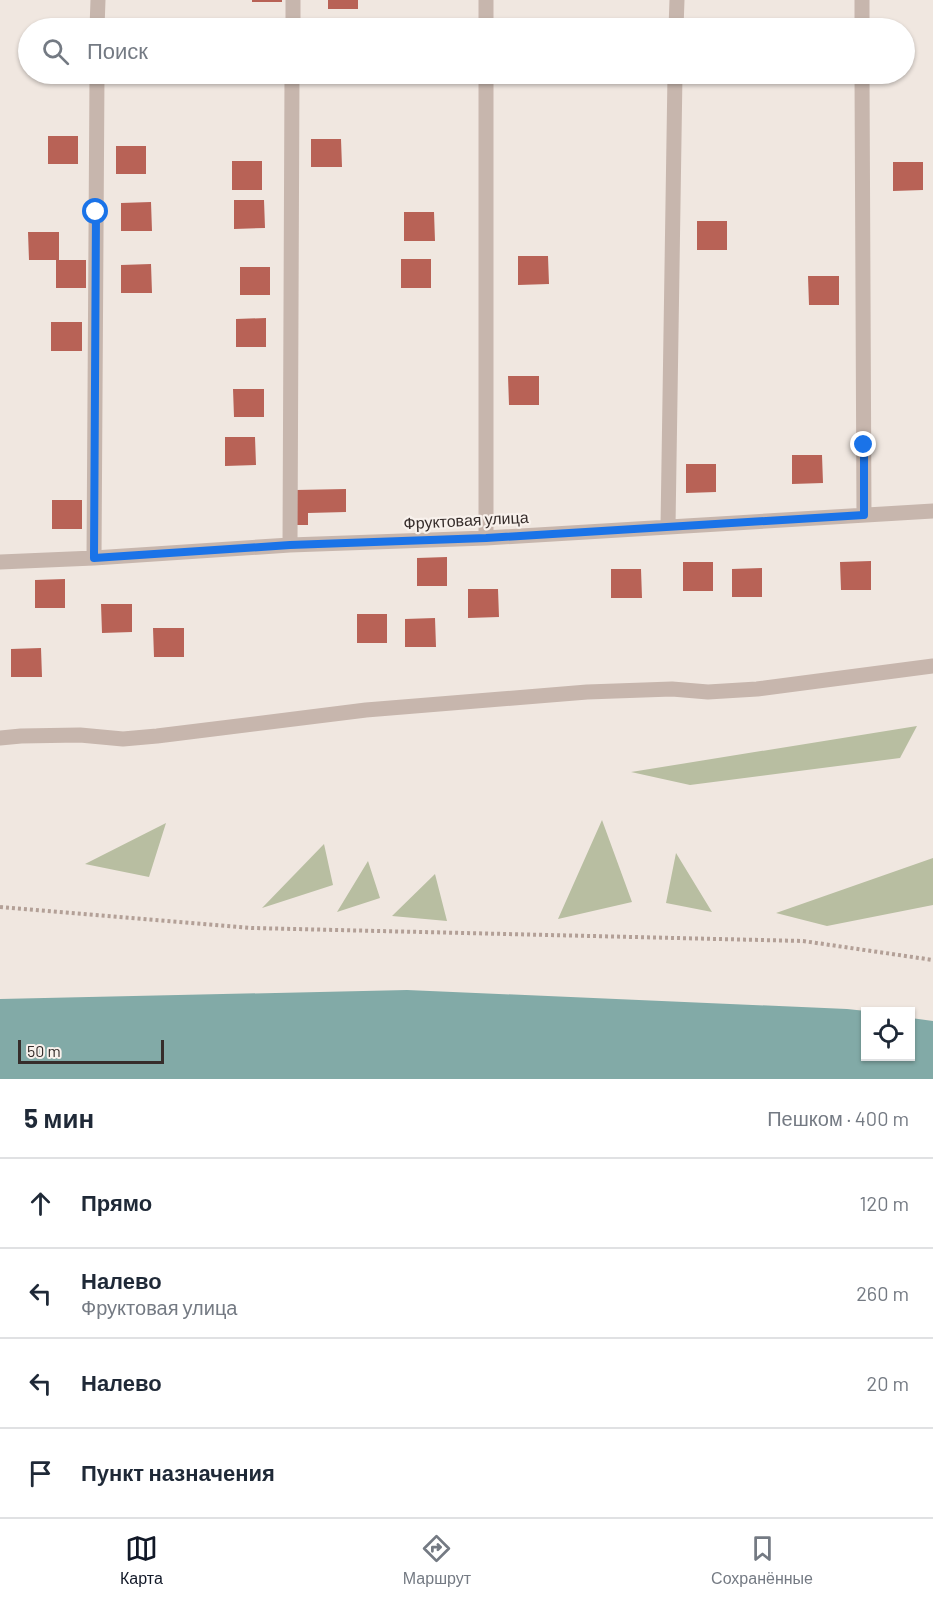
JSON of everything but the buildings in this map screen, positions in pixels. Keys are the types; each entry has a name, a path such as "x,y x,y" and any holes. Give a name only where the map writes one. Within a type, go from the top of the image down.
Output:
{"street":[{"path":"97,18 98,0"},
{"path":"292,18 293,0"},
{"path":"486,0 486,18"},
{"path":"676,18 677,0"},
{"path":"862,0 862,18"},
{"path":"94,558 97,84"},
{"path":"290,545 292,84"},
{"path":"486,84 486,538"},
{"path":"668,527 675,84"},
{"path":"862,84 864,515"},
{"name":"Фруктовая улица","path":"0,561 94,558 290,545 486,538 933,511"},
{"path":"0,738 80,735 123,738 157,736 366,710 587,692 672,689 708,692 757,689 933,666"}],"path":[{"path":"0,908 252,928 803,941 933,960"}],"green space":[{"path":"917,726 900,758 690,785 631,772"},
{"path":"602,820 632,902 558,919"},
{"path":"166,823 149,877 85,864"},
{"path":"324,844 333,885 262,908"},
{"path":"676,853 712,912 666,903"},
{"path":"933,858 933,905 827,926 776,913"},
{"path":"368,861 380,898 337,912"},
{"path":"435,874 447,921 392,916"}],"water":[{"path":"407,990 847,1009 861,1010 861,1061 915,1061 915,1019 933,1021 933,1079 0,1079 0,999"}],"route":[{"path":"96,212 94,558 290,545 486,538 864,515 864,445"}]}
